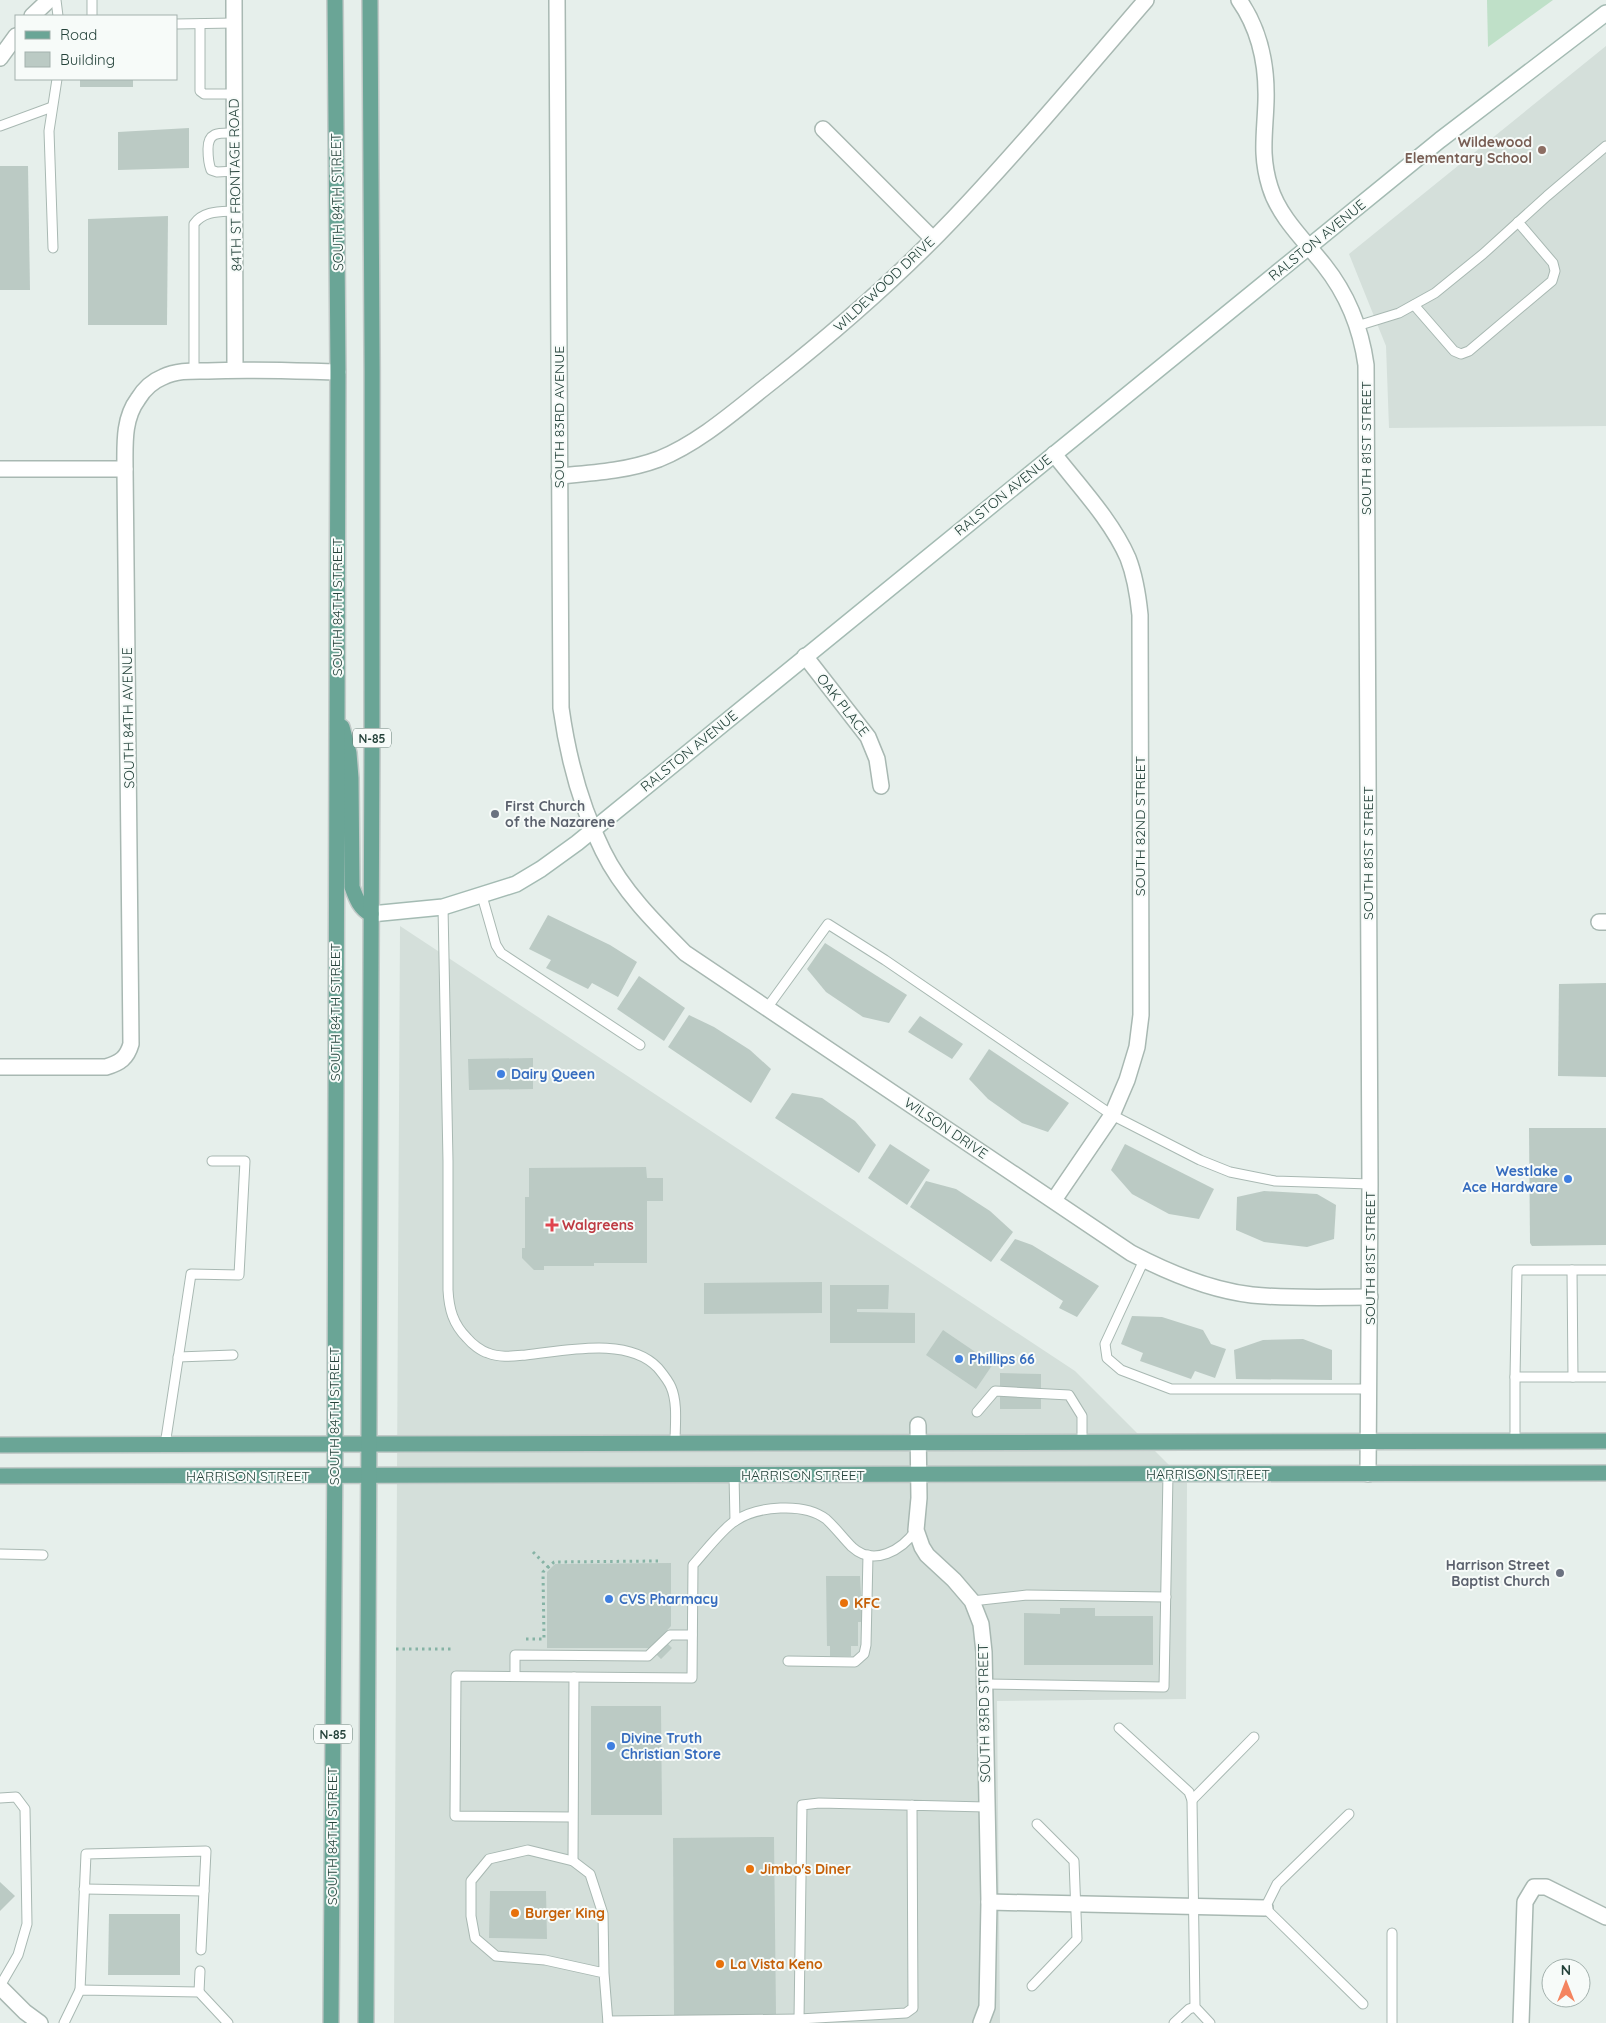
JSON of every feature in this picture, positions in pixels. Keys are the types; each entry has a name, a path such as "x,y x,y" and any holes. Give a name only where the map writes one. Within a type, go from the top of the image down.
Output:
{"main road":[{"name":"SOUTH 84TH STREET","path":"331,2023 335,1445 338,372 335,0"},
{"name":"N-85","path":"366,2023 370,1476 372,194 370,0"},
{"path":"337,711 350,753 352,887 356,899 365,911 371,914"},
{"path":"0,1445 1606,1441"},
{"name":"HARRISON STREET","path":"0,1476 1606,1473"}],"street":[{"path":"33,15 49,0"},
{"name":"84TH ST FRONTAGE ROAD","path":"234,0 236,171 235,369"},
{"name":"SOUTH 83RD AVENUE","path":"557,0 561,708 566,739 579,792 594,828"},
{"name":"WILDEWOOD DRIVE","path":"559,476 631,467 659,459 685,446 809,352 873,297 933,239 1011,156 1146,0"},
{"name":"SOUTH 81ST STREET","path":"1239,0 1255,30 1266,76 1263,161 1270,190 1292,227 1326,267 1346,299 1364,348 1366,365 1370,1184 1368,1474"},
{"name":"RALSTON AVENUE","path":"371,914 443,908 516,884 541,869 594,828 1440,140 1606,13"},
{"path":"0,58 15,37"},
{"path":"823,129 933,239"},
{"path":"194,371 235,369 338,372"},
{"name":"SOUTH 84TH AVENUE","path":"0,1067 106,1066 118,1064 126,1057 131,1044 125,469 127,424 137,399 150,384 164,376 178,372 194,371"},
{"name":"SOUTH 82ND STREET","path":"1054,454 1115,533 1128,557 1134,575 1140,615 1141,1015 1137,1047 1127,1080 1112,1115 1054,1200"},
{"path":"0,469 125,469"},
{"name":"OAK PLACE","path":"805,656 868,737 878,759 881,786"},
{"name":"WILSON DRIVE","path":"594,828 604,852 622,881 656,925 685,953 1054,1200 1092,1228 1144,1260 1188,1279 1222,1290 1251,1295 1276,1297 1370,1297"},
{"name":"SOUTH 83RD STREET","path":"918,1425 919,1513 916,1530 927,1555 954,1580 972,1601 981,1624 986,1684 986,1807 989,1902 987,2007 981,2023"},
{"path":"1521,2023 1525,1902 1534,1887 1546,1888 1606,1917"},
{"path":"989,1902 1075,1902 1265,1908"},
{"path":"0,1986 25,2012 40,2023"}],"lane":[{"path":"56,0 58,15"},
{"path":"92,0 92,15"},
{"path":"178,24 234,23"},
{"path":"200,24 200,91 204,94 234,94"},
{"path":"53,248 49,131 57,80"},
{"path":"0,126 52,106"},
{"path":"235,133 218,134 211,137 208,142 208,162 211,170 217,172 236,171"},
{"path":"1357,326 1399,313 1435,293 1483,254 1606,146"},
{"path":"194,371 194,224 198,217 211,212 236,211"},
{"path":"1414,305 1454,351 1461,354 1469,351 1552,281 1555,272 1553,263 1518,222"},
{"path":"482,896 496,945 501,953 640,1045"},
{"path":"443,908 448,1162 448,1290 455,1324 472,1343 488,1353 508,1356 601,1348 624,1349 646,1358 663,1374 671,1386 674,1402 675,1443"},
{"path":"767,1008 828,924 885,960 1112,1115 1200,1160 1230,1172 1275,1181 1370,1184"},
{"path":"165,1445 192,1274 239,1275 245,1160 212,1161"},
{"path":"1144,1260 1105,1344 1107,1358 1121,1370 1171,1389 1369,1389"},
{"path":"1515,1442 1517,1270 1606,1270"},
{"path":"1572,1270 1573,1377"},
{"path":"178,1357 233,1355"},
{"path":"1515,1377 1606,1377"},
{"path":"976,1412 995,1391 1069,1394 1082,1416 1082,1442"},
{"path":"986,1684 1164,1687 1168,1474"},
{"path":"734,1475 735,1521"},
{"path":"572,1817 455,1816 456,1676 692,1678 693,1565 735,1521 762,1510 776,1507 804,1509 826,1519 853,1548 868,1554 883,1555 892,1553 909,1540 916,1530"},
{"path":"0,1554 43,1554"},
{"path":"788,1660 855,1662 864,1654 866,1645 868,1554"},
{"path":"972,1601 1027,1595 1166,1597"},
{"path":"515,1676 515,1655 648,1656 670,1635 692,1635"},
{"path":"573,1861 574,1677"},
{"path":"1119,1728 1190,1792 1192,1800 1195,2007 1210,2023"},
{"path":"1192,1800 1254,1737"},
{"path":"0,1798 16,1797 25,1809 26,1924 18,1955 0,1986"},
{"path":"799,2021 802,1806 819,1803 986,1807"},
{"path":"604,1973 545,1960 496,1956 474,1938 470,1916 471,1881 489,1859 528,1850 573,1861 590,1874 603,1914 604,1973 608,2022 799,2021 906,2013 913,2008 912,1805"},
{"path":"1349,1814 1277,1884 1265,1908 1362,2004"},
{"path":"1032,1986 1076,1939 1074,1861 1037,1824"},
{"path":"64,2023 80,1990 86,1854 206,1851 202,1950"},
{"path":"84,1889 204,1892"},
{"path":"1392,1933 1392,2023"},
{"path":"200,1971 199,1992 228,2023"},
{"path":"80,1990 199,1992"},
{"path":"1174,2023 1188,2009 1195,2007"}],"path":[{"path":"533,1552 549,1568"},
{"path":"526,1639 544,1639 543,1572 554,1562 658,1561"},
{"path":"396,1650 454,1648"}],"shaded area":[{"name":"Wildewood Elementary School","path":"1606,46 1606,426 1389,428 1386,346 1349,254"},
{"path":"400,926 1075,1371 1187,1483 1186,1699 997,1701 1000,2023 394,2023"}],"green space":[{"path":"1487,0 1553,0 1488,47"}],"building":[{"path":"80,80 133,80 133,87 80,87"},
{"path":"189,128 189,168 118,170 118,132"},
{"path":"0,166 28,166 30,290 0,290"},
{"path":"168,216 167,325 88,325 88,219"},
{"path":"548,915 610,945 637,962 618,997 592,983 588,989 546,968 551,960 529,949"},
{"path":"825,943 907,995 889,1023 863,1017 826,992 807,969"},
{"path":"639,976 685,1008 664,1041 617,1009"},
{"path":"1606,983 1606,1077 1558,1076 1559,984"},
{"path":"689,1015 714,1027 750,1050 771,1069 751,1103 668,1047"},
{"path":"920,1016 963,1044 952,1059 908,1032"},
{"path":"989,1049 1069,1103 1048,1132 1022,1123 988,1099 969,1079"},
{"name":"Dairy Queen","path":"533,1058 533,1089 469,1090 468,1059"},
{"path":"792,1093 822,1098 855,1121 876,1145 859,1173 775,1118"},
{"name":"Westlake Ace Hardware","path":"1529,1128 1606,1128 1606,1245 1532,1246 1530,1243"},
{"path":"890,1144 930,1170 907,1205 868,1178"},
{"path":"1125,1144 1214,1189 1199,1219 1169,1214 1132,1194 1111,1170"},
{"name":"Walgreens","path":"646,1167 647,1178 663,1178 663,1201 647,1201 647,1263 594,1263 594,1266 544,1266 544,1270 534,1270 522,1258 522,1248 525,1248 525,1197 529,1197 529,1168"},
{"path":"926,1181 956,1189 990,1211 1013,1232 991,1262 910,1207"},
{"path":"1264,1191 1317,1194 1336,1205 1334,1239 1307,1247 1264,1242 1236,1230 1237,1197"},
{"path":"1015,1239 1032,1245 1099,1286 1077,1317 1059,1308 1063,1301 1000,1260"},
{"path":"822,1282 822,1313 704,1314 704,1283"},
{"path":"830,1285 889,1285 888,1309 857,1309 857,1312 915,1313 915,1343 830,1343"},
{"path":"1132,1316 1162,1317 1203,1330 1211,1344 1226,1349 1215,1378 1195,1371 1191,1379 1140,1361 1143,1353 1121,1344"},
{"name":"Phillips 66","path":"943,1330 993,1364 976,1389 926,1355"},
{"path":"1303,1339 1332,1350 1332,1380 1236,1379 1234,1350 1263,1340"},
{"path":"1000,1373 1041,1374 1041,1409 1000,1409"},
{"name":"CVS Pharmacy","path":"671,1563 671,1626 661,1637 672,1648 661,1659 650,1648 547,1648 547,1572 555,1564"},
{"path":"826,1576 860,1576 861,1595 864,1595 864,1622 858,1622 858,1646 851,1646 851,1656 830,1656 830,1646 827,1646"},
{"path":"1060,1608 1095,1608 1095,1616 1153,1616 1153,1665 1024,1665 1024,1613 1060,1614"},
{"path":"591,1706 661,1706 662,1815 591,1815"},
{"path":"774,1837 776,2015 674,2016 673,1838"},
{"path":"0,1882 15,1896 0,1911"},
{"path":"490,1891 546,1891 547,1939 489,1938"},
{"path":"109,1914 180,1914 180,1975 108,1975"}],"place":[{"name":"Wildewood Elementary School","path":"1542,150"},
{"name":"First Church of the Nazarene","path":"495,814"},
{"name":"Dairy Queen","path":"501,1074"},
{"name":"Westlake Ace Hardware","path":"1568,1179"},
{"name":"Walgreens","path":"552,1225"},
{"name":"Phillips 66","path":"959,1359"},
{"name":"Harrison Street Baptist Church","path":"1560,1573"},
{"name":"CVS Pharmacy","path":"609,1599"},
{"name":"KFC","path":"844,1603"},
{"name":"Divine Truth Christian Store","path":"611,1746"},
{"name":"Jimbo's Diner","path":"750,1869"},
{"name":"Burger King","path":"515,1913"},
{"name":"La Vista Keno","path":"720,1964"}]}
